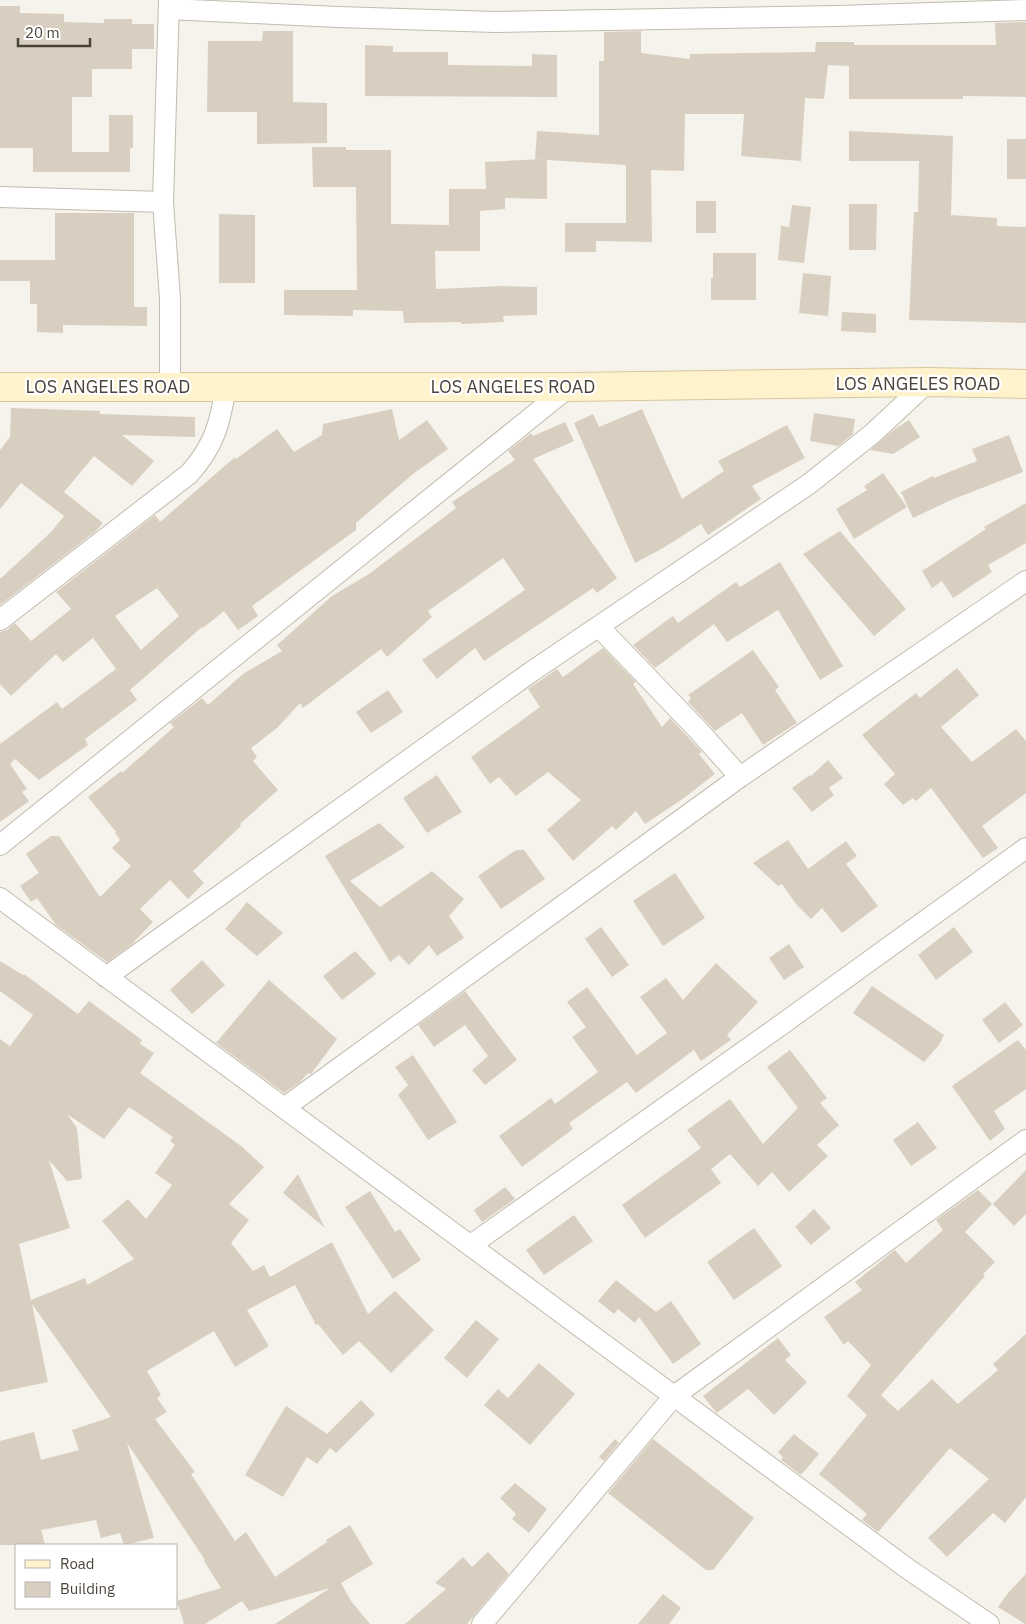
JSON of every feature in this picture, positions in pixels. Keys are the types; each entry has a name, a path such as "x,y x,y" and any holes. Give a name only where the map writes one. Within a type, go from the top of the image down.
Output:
{"main road":[{"name":"LOS ANGELES ROAD","path":"4,392 170,386 569,387 928,382 1026,384"}],"street":[{"path":"170,386 170,299 163,202 169,5 495,22 837,16 1026,10"},
{"path":"0,197 163,202"},
{"path":"106,977 531,672 809,484 872,434 928,382"},
{"path":"0,620 190,474 204,458 218,429 226,386"},
{"path":"0,846 569,387"},
{"path":"284,1108 740,777 1026,581"},
{"path":"599,627 698,730 740,777"},
{"path":"471,1245 1026,848"},
{"path":"0,898 908,1569 989,1624"},
{"path":"482,1624 674,1396 1026,1140"}],"building":[{"path":"0,6 20,6 20,13 64,14 64,22 104,23 104,19 132,19 132,24 154,24 154,49 132,49 132,69 92,69 92,97 72,97 72,152 109,152 109,115 133,115 133,148 130,148 130,172 33,172 33,148 0,148"},
{"path":"1026,22 1026,97 963,96 963,99 849,99 849,66 828,65 824,99 805,98 801,161 741,156 744,114 685,114 684,171 651,170 652,242 596,241 596,252 565,252 565,223 626,223 626,165 547,160 547,199 505,198 505,209 480,211 480,251 435,251 436,289 502,286 537,287 537,315 503,316 504,322 461,324 461,322 404,323 403,311 353,310 353,316 284,315 284,290 357,290 356,187 313,187 312,147 346,147 346,150 391,150 391,224 449,225 449,189 486,189 485,162 543,159 535,159 537,131 599,135 599,61 604,61 604,32 641,31 641,53 690,59 690,54 815,52 816,42 854,42 854,45 996,45 995,23"},
{"path":"263,31 293,31 293,102 327,103 327,143 257,144 257,112 207,112 208,41 262,41"},
{"path":"365,45 393,46 393,52 448,52 448,65 532,66 532,54 557,55 557,97 365,96"},
{"path":"849,131 953,136 951,215 997,218 997,226 1026,227 1026,323 909,320 914,212 918,212 919,161 849,161"},
{"path":"1007,139 1026,139 1026,179 1007,179"},
{"path":"696,201 716,201 716,233 696,233"},
{"path":"849,204 877,204 876,250 849,250"},
{"path":"792,205 811,207 804,263 778,260 781,226 789,227"},
{"path":"55,213 134,213 134,307 147,307 147,326 63,325 63,333 37,332 37,304 30,304 30,281 0,281 0,260 55,260"},
{"path":"219,214 255,215 255,283 219,283"},
{"path":"713,253 756,253 756,300 711,300"},
{"path":"803,273 831,276 828,316 799,313"},
{"path":"842,312 876,314 876,333 841,331"},
{"path":"11,408 100,411 100,414 195,417 195,437 122,435 154,461 132,486 94,456 64,492 103,523 96,531 0,605 0,579 51,532 64,516 21,483 0,509 0,450 10,437"},
{"path":"392,409 399,440 427,420 448,449 413,474 356,523 356,530 252,606 258,616 238,630 224,611 202,627 130,690 137,700 85,739 88,745 39,780 15,759 10,764 27,789 22,792 29,801 0,822 0,744 57,702 62,709 116,669 93,638 63,662 56,654 11,696 0,684 0,632 7,630 15,623 31,641 71,609 56,592 155,515 160,522 235,457 236,459 277,429 294,452 322,435 323,424","holes":["157,588 179,616 141,650 115,616"]},
{"path":"642,409 682,499 724,471 718,461 787,425 805,458 752,486 761,499 708,535 701,524 635,563 574,423 593,414 599,427"},
{"path":"814,413 855,419 853,434 838,446 810,441"},
{"path":"909,420 920,437 893,454 870,450 895,429"},
{"path":"565,422 574,441 533,459 617,578 597,593 593,588 484,661 475,648 437,679 422,660 525,590 503,558 428,611 432,617 387,657 381,649 303,708 300,703 277,728 251,748 257,757 253,761 278,790 240,824 241,826 193,871 204,883 188,899 170,880 140,909 153,922 131,945 107,962 56,925 37,898 31,902 20,886 39,873 26,854 51,836 59,836 100,897 131,866 112,848 120,840 116,832 88,797 121,771 122,773 174,727 170,723 202,698 208,705 243,674 282,651 277,645 332,596 369,574 456,508 452,502 515,460 508,451 531,433 533,436"},
{"path":"1009,435 1023,472 951,500 913,518 901,492 933,476 934,478 977,461 972,449"},
{"path":"883,473 907,507 854,539 836,509 867,490 864,486"},
{"path":"1026,503 1026,543 988,565 992,572 953,598 942,581 932,588 922,571 986,529 984,527"},
{"path":"840,531 906,609 874,636 803,554"},
{"path":"780,562 843,666 820,680 778,610 727,642 714,624 655,668 633,645 673,616 678,623 736,582 740,587"},
{"path":"603,648 636,682 633,684 662,727 670,718 702,752 699,754 715,774 684,798 645,824 636,811 616,830 612,826 573,861 547,830 581,800 548,772 516,796 499,777 490,784 471,757 540,707 528,689 557,669 563,677"},
{"path":"753,650 779,687 775,690 797,723 763,745 742,713 715,731 688,702 691,698 688,695"},
{"path":"957,668 979,695 941,727 972,762 1016,729 1026,741 1026,793 982,826 998,848 983,858 931,788 916,801 913,798 903,805 884,784 895,774 862,735 916,693 920,698"},
{"path":"388,690 403,712 371,733 356,712"},
{"path":"828,760 843,778 829,788 834,795 812,812 792,788 811,776"},
{"path":"437,775 462,812 427,833 403,798"},
{"path":"379,823 405,847 350,881 380,907 432,871 464,899 449,916 464,938 437,956 429,945 409,965 399,955 390,962 325,856"},
{"path":"788,840 808,869 846,841 857,856 846,864 878,906 842,933 822,908 811,919 796,904 782,884 778,886 753,863"},
{"path":"516,850 524,850 545,879 501,909 478,876"},
{"path":"675,873 705,918 663,946 633,901"},
{"path":"247,902 283,933 257,956 225,929"},
{"path":"601,927 629,965 612,977 585,939"},
{"path":"954,927 973,952 936,980 918,955"},
{"path":"789,944 804,967 784,980 769,958"},
{"path":"355,951 376,974 342,1000 323,976"},
{"path":"202,960 225,985 192,1014 170,990"},
{"path":"0,961 24,974 78,1014 89,1001 142,1040 140,1044 154,1053 140,1073 241,1146 264,1167 229,1204 249,1220 231,1243 253,1271 264,1265 270,1277 332,1242 368,1314 395,1291 434,1330 391,1373 359,1341 343,1355 318,1324 316,1325 295,1285 247,1310 269,1346 235,1367 214,1331 147,1371 161,1395 157,1398 167,1412 155,1419 195,1472 191,1474 235,1541 246,1532 275,1577 350,1525 373,1564 341,1583 351,1601 370,1624 275,1624 330,1588 249,1611 242,1601 205,1624 184,1624 178,1601 221,1588 205,1560 127,1443 154,1538 124,1544 120,1533 101,1538 96,1520 41,1530 45,1544 0,1545 0,1441 34,1432 41,1460 79,1450 72,1430 111,1417 32,1304 48,1382 0,1392 0,1039 10,1046 33,1015 0,991","holes":["129,1107 173,1137 170,1141 175,1145 155,1173 172,1185 146,1219 128,1199 102,1221 134,1259 87,1285 85,1278 31,1300 19,1244 70,1228 49,1160 67,1181 82,1179 77,1128 67,1114 104,1139"]},
{"path":"716,963 758,1002 727,1035 731,1040 701,1061 694,1050 636,1093 627,1082 569,1123 573,1129 522,1167 499,1136 551,1098 555,1104 598,1072 572,1037 586,1027 567,1002 587,987 637,1055 667,1033 640,997 666,978 683,1000"},
{"path":"269,980 337,1039 311,1074 308,1073 300,1082 284,1093 216,1043"},
{"path":"872,986 944,1035 939,1045 924,1062 853,1013"},
{"path":"465,991 517,1060 485,1085 472,1070 488,1056 465,1025 434,1047 418,1025"},
{"path":"1005,1002 1023,1025 999,1043 982,1020"},
{"path":"1018,1040 1026,1050 1026,1089 994,1111 1005,1129 990,1141 952,1086"},
{"path":"790,1050 827,1098 820,1103 839,1125 817,1145 828,1156 789,1192 772,1172 758,1186 730,1154 711,1169 721,1183 645,1238 622,1205 701,1148 687,1130 730,1099 763,1144 798,1108 767,1067"},
{"path":"413,1055 457,1122 428,1140 398,1095 408,1085 395,1067"},
{"path":"918,1122 937,1148 911,1166 893,1140"},
{"path":"1026,1170 1026,1214 1014,1226 993,1204"},
{"path":"298,1174 325,1228 283,1193"},
{"path":"505,1187 515,1199 482,1222 474,1210"},
{"path":"978,1190 992,1204 965,1232 995,1262 983,1274 985,1276 881,1395 898,1411 932,1379 958,1404 998,1370 993,1364 1026,1334 1026,1497 1005,1523 993,1513 947,1557 928,1538 989,1479 950,1448 878,1532 862,1520 867,1514 819,1474 867,1415 847,1396 871,1365 848,1341 844,1345 824,1317 862,1290 855,1282 895,1250 906,1263 943,1230 936,1220"},
{"path":"370,1191 395,1232 400,1229 421,1260 393,1279 345,1207"},
{"path":"814,1209 831,1228 811,1245 795,1227"},
{"path":"574,1215 593,1241 544,1275 526,1250"},
{"path":"754,1228 782,1266 734,1300 707,1262"},
{"path":"616,1280 656,1312 671,1301 701,1344 673,1364 639,1317 635,1323 618,1309 614,1314 598,1301"},
{"path":"476,1320 499,1339 467,1378 444,1358"},
{"path":"778,1338 791,1355 785,1360 807,1382 774,1415 748,1389 717,1413 703,1396"},
{"path":"539,1363 575,1394 530,1445 484,1405 498,1389 508,1398"},
{"path":"361,1400 375,1414 336,1453 330,1448 317,1464 307,1457 283,1497 245,1475 286,1406 327,1434"},
{"path":"794,1434 819,1454 801,1475 781,1460 783,1457 778,1452"},
{"path":"615,1439 619,1443 604,1461 599,1457"},
{"path":"653,1439 754,1518 713,1570 706,1570 608,1493"},
{"path":"515,1483 547,1509 529,1533 512,1519 516,1514 500,1498"},
{"path":"488,1552 509,1574 467,1624 405,1624 446,1589 435,1583 463,1557 472,1567"},
{"path":"1026,1574 1026,1624 1025,1624 998,1607"},
{"path":"663,1594 681,1608 669,1624 638,1624"}]}
